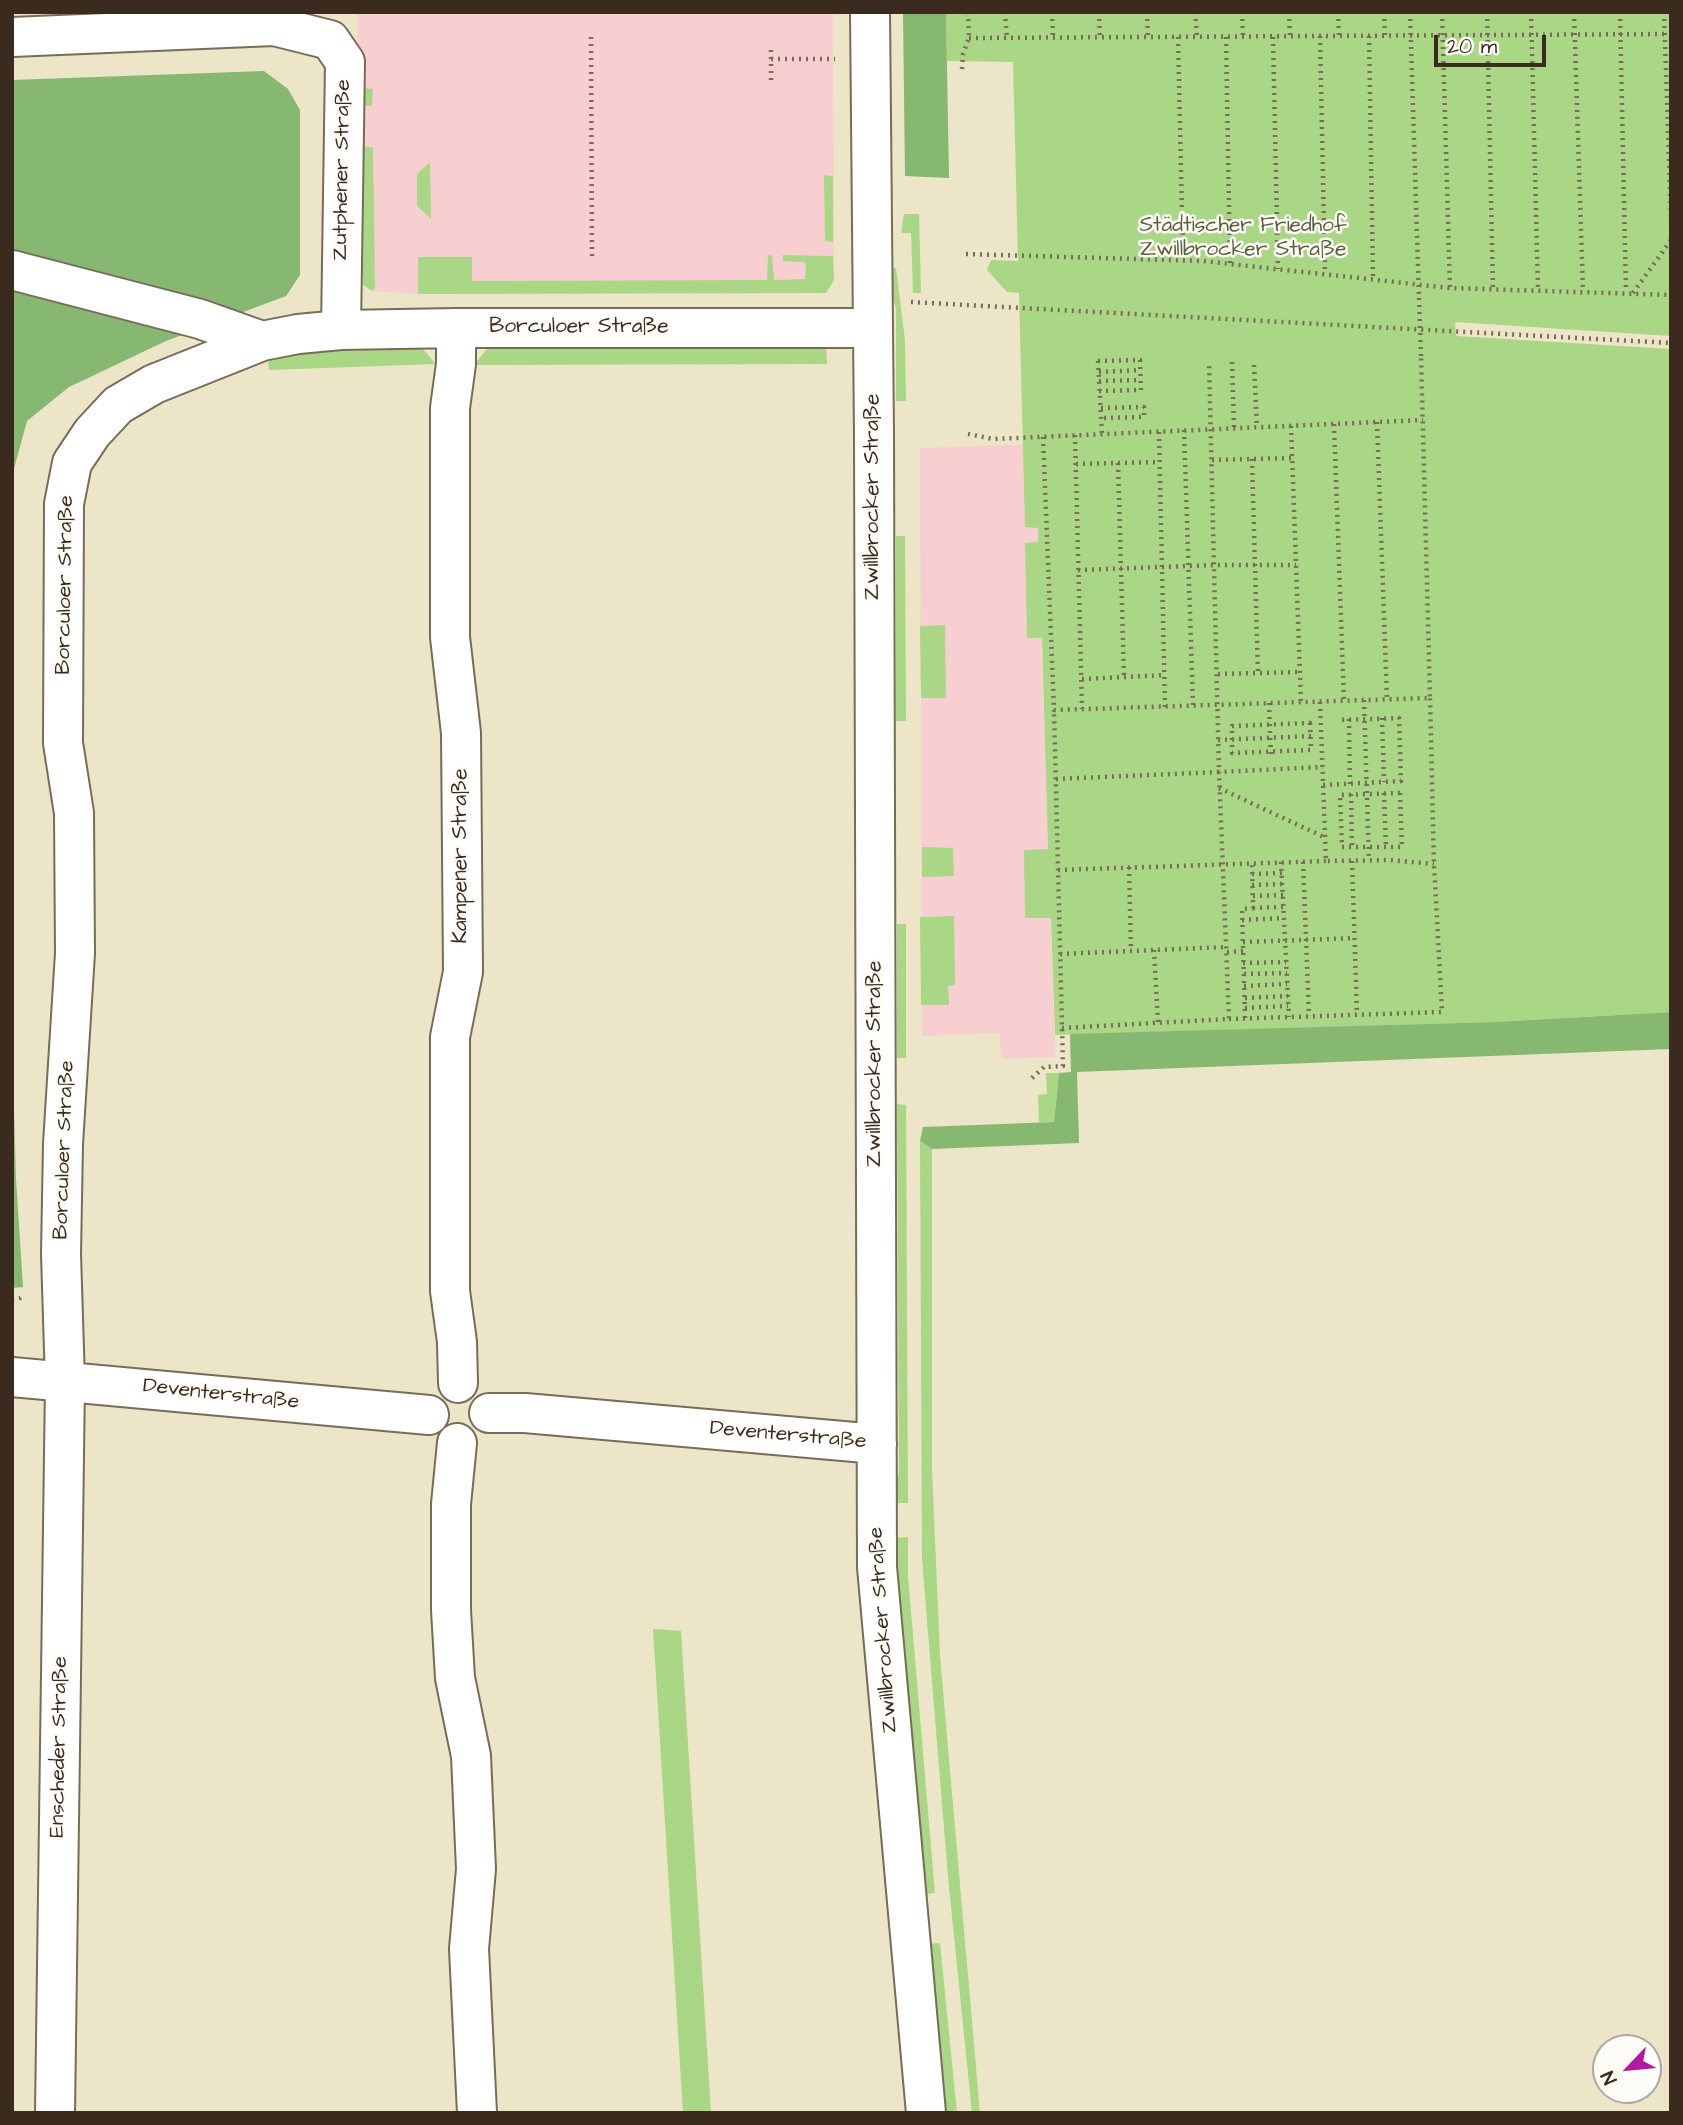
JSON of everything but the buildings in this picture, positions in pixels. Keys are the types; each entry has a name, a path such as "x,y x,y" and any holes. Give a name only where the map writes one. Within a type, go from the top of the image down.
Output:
{"street":[{"name":"Zwillbrocker Straße","path":"870,12 877,1567 926,2113"},
{"name":"Zutphener Straße","path":"12,37 274,26 330,40 345,62 341,330"},
{"path":"12,270 200,319 262,341"},
{"name":"Borculoer Straße","path":"65,1382 61,1254 63,1144 75,953 74,813 63,743 64,504 72,463 92,433 118,405 154,384 262,341 298,334 341,330 456,328 873,328"},
{"name":"Kampener Straße","path":"456,328 456,364 450,408 450,637 461,733 463,972 450,1037 450,1292 457,1342 458,1383"},
{"name":"Deventerstraße","path":"12,1377 429,1415"},
{"name":"Enscheder Straße","path":"55,2113 65,1382"},
{"path":"458,1383 475,1388 482,1394 489,1413 482,1432 475,1438 457,1443 438,1436 432,1428 429,1415 432,1399 438,1392 446,1386 458,1383"},
{"name":"Deventerstraße","path":"489,1413 525,1413 877,1444"},
{"path":"457,1443 451,1504 452,1610 455,1678 471,1756 476,1869 469,1949 477,2113"}],"path":[{"path":"962,69 963,54 970,38 968,12"},
{"path":"1005,12 1007,39"},
{"path":"1052,12 1053,38"},
{"path":"1099,12 1100,38"},
{"path":"1147,12 1148,37"},
{"path":"1195,12 1196,37"},
{"path":"1242,12 1243,37"},
{"path":"1289,12 1290,37"},
{"path":"1338,12 1339,36"},
{"path":"1384,12 1385,36"},
{"path":"1062,1028 1229,1018 1441,1012 1434,864 1410,12"},
{"path":"1442,12 1450,288"},
{"path":"1487,12 1493,289"},
{"path":"1531,12 1538,290"},
{"path":"1574,12 1583,291"},
{"path":"1620,12 1626,292"},
{"path":"1664,12 1668,34 1671,216"},
{"path":"970,38 1668,34"},
{"path":"1320,36 1325,274"},
{"path":"1369,36 1373,278"},
{"path":"591,37 592,256"},
{"path":"1178,37 1183,260"},
{"path":"1226,37 1230,263"},
{"path":"1273,37 1278,269"},
{"path":"771,46 771,80"},
{"path":"771,59 846,59"},
{"path":"1633,293 1671,240"},
{"path":"966,254 1183,260 1450,288 1671,295"},
{"path":"907,302 1671,343"},
{"path":"1099,391 1141,390 1140,360 1098,360 1099,391 1102,434"},
{"path":"1209,362 1219,788 1229,1018"},
{"path":"1232,362 1234,428"},
{"path":"1254,365 1257,427"},
{"path":"1099,372 1141,370"},
{"path":"1099,381 1140,380"},
{"path":"1101,408 1144,407 1144,417 1101,418"},
{"path":"968,434 993,439 1423,420"},
{"path":"1377,422 1387,699"},
{"path":"1334,424 1344,701"},
{"path":"1291,426 1301,702"},
{"path":"1184,430 1193,705"},
{"path":"1158,432 1165,706"},
{"path":"1075,435 1082,709"},
{"path":"1032,1078 1044,1067 1063,1066 1054,710 1043,437"},
{"path":"1212,460 1292,458"},
{"path":"1252,459 1258,674"},
{"path":"1076,464 1159,462"},
{"path":"1118,463 1124,677"},
{"path":"1078,570 1296,565"},
{"path":"1218,674 1300,672"},
{"path":"1082,679 1165,675"},
{"path":"1054,710 1430,698"},
{"path":"1364,700 1369,861"},
{"path":"1320,702 1326,861"},
{"path":"1269,703 1271,759"},
{"path":"1323,785 1401,781 1399,718 1338,720"},
{"path":"1349,719 1350,784"},
{"path":"1382,719 1384,782"},
{"path":"1310,723 1311,737 1311,750 1232,753 1232,726 1310,723"},
{"path":"1218,740 1311,737"},
{"path":"1056,779 1323,767"},
{"path":"1219,788 1326,838"},
{"path":"1384,793 1386,847"},
{"path":"1400,793 1402,846 1342,847 1340,795 1367,794 1400,793"},
{"path":"1351,794 1352,847"},
{"path":"1352,861 1357,1014"},
{"path":"1058,870 1252,862 1369,861 1434,864"},
{"path":"1252,862 1253,908"},
{"path":"1281,862 1289,1017"},
{"path":"1303,862 1309,1016"},
{"path":"1129,867 1131,951"},
{"path":"1252,874 1282,873"},
{"path":"1252,885 1283,884"},
{"path":"1253,897 1283,895"},
{"path":"1245,1018 1242,909 1283,907"},
{"path":"1242,920 1284,918"},
{"path":"1243,942 1354,937"},
{"path":"1060,954 1154,950 1243,951"},
{"path":"1154,950 1158,1022"},
{"path":"1243,964 1286,962"},
{"path":"1244,974 1287,973"},
{"path":"1244,986 1287,984"},
{"path":"1244,998 1287,996"},
{"path":"1245,1008 1288,1006"}],"shaded area":[{"path":"357,12 833,12 834,280 826,293 418,294 372,291 363,285 356,273"},
{"path":"1035,444 1055,1057 1002,1059 999,1033 922,1036 920,448"}],"green space":[{"path":"903,12 946,12 949,178 905,176"},
{"name":"Städtischer Friedhof Zwillbrocker Straße","path":"946,12 1671,12 1671,336 1455,322 1456,336 1671,349 1671,1012 1495,1022 1055,1035 1051,918 1025,918 1024,850 1048,849 1042,638 1027,638 1025,543 1038,542 1038,528 1025,527 1019,293 1007,292 987,270 991,260 1018,261 1013,62 947,61"},
{"path":"264,71 288,89 300,110 300,275 286,296 166,341 69,387 27,421 12,476 12,80"},
{"path":"357,88 373,89 372,106 363,106 364,146 373,148 375,288 372,291 363,285 356,273"},
{"path":"430,162 431,219 417,206 417,174"},
{"path":"824,175 833,176 833,242 825,241"},
{"path":"904,214 919,214 921,293 913,293 911,233 901,233"},
{"path":"768,255 772,256 774,280 805,279 804,262 783,261 783,255 833,256 834,280 826,293 418,294 418,257 472,257 472,281 767,280"},
{"path":"896,268 905,340 906,401 896,401 896,309 886,269"},
{"path":"826,347 827,364 474,365 487,349"},
{"path":"422,348 436,364 269,370 268,356 280,352"},
{"path":"896,536 905,536 906,721 896,721"},
{"path":"945,625 946,698 921,698 920,626"},
{"path":"922,847 953,848 954,876 922,877"},
{"path":"954,916 955,985 948,986 949,1005 921,1005 920,917"},
{"path":"897,924 906,924 906,1058 897,1058"},
{"path":"1671,1012 1671,1049 1077,1072 1079,1143 932,1149 920,1141 923,1127 1054,1122 1059,1073 1071,1072 1070,1034 1495,1022"},
{"path":"12,1041 16,1179 23,1287 12,1288"},
{"path":"1046,1073 1059,1073 1054,1122 1039,1122 1038,1095 1047,1094"},
{"path":"897,1104 906,1105 908,1503 888,1503 899,1473"},
{"path":"920,1141 932,1149 932,1470 940,1656 980,2113 972,2113 948,1877 922,1559"},
{"path":"908,1537 908,1577 935,1893 924,1894 888,1538"},
{"path":"653,1629 681,1631 711,2113 683,2113"},
{"path":"940,1943 957,2113 946,2113 929,1944"}]}
